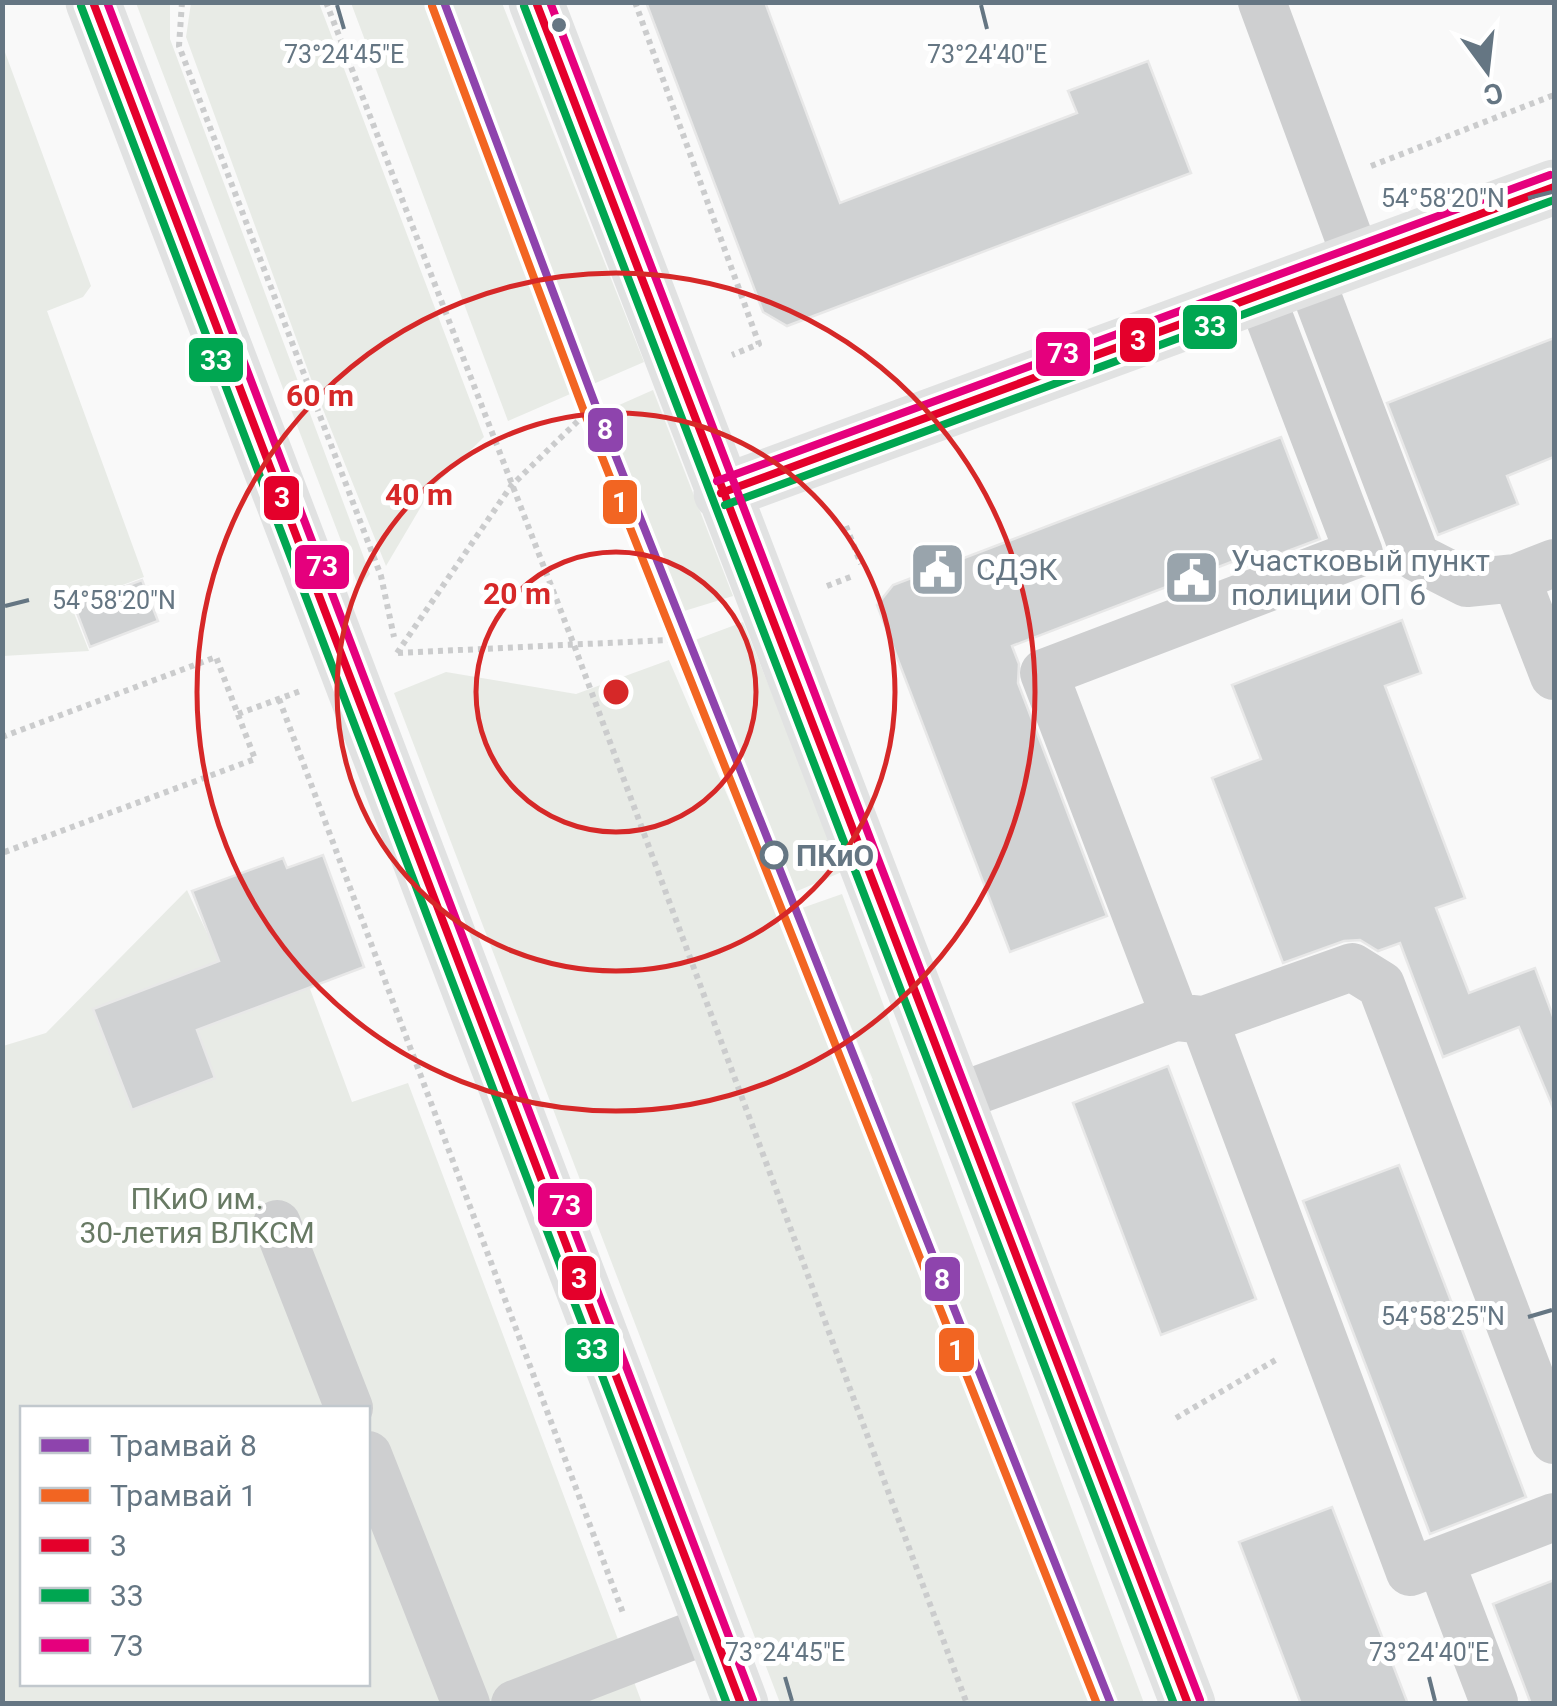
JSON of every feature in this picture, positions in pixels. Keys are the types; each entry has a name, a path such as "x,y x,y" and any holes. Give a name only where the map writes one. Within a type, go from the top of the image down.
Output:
{"main road":[{"path":"93,2 740,1704"},
{"path":"536,2 1188,1704"},
{"path":"722,493 1554,186"}],"street":[{"path":"1262,2 1328,183 1309,278 1359,554 1044,673 1320,1335 1410,1572 1554,1517"},
{"path":"1309,278 1416,556 1467,583 1535,571 1551,656"},
{"path":"956,1098 1352,967 1381,985 1554,1440"},
{"path":"277,1224 348,1406"},
{"path":"370,1459 466,1704"},
{"path":"1440,1561 1494,1702"},
{"path":"516,1704 712,1628"}],"path":[{"path":"182,2 179,46 380,576 397,653"},
{"path":"326,2 574,644 967,1704"},
{"path":"635,2 759,344 732,355"},
{"path":"1328,183 1554,96"},
{"path":"397,653 511,486 583,416"},
{"path":"846,526 861,564"},
{"path":"828,586 852,576"},
{"path":"397,653 689,638"},
{"path":"2,737 216,658 255,759 2,853"},
{"path":"238,714 303,690"},
{"path":"278,699 639,1656"},
{"path":"1176,1418 1320,1335"}],"green space":[{"path":"136,3 170,3 170,39 370,574 359,588"},
{"path":"191,3 319,3 484,437 432,488 386,566 314,387 186,37"},
{"path":"351,3 502,3 644,362 508,421"},
{"path":"2,44 91,286 83,297 47,311 144,577 75,603 72,608 89,651 3,656"},
{"path":"653,390 733,596 668,616 592,417"},
{"path":"743,622 844,871 788,895 687,643"},
{"path":"669,660 853,1087 873,1080 802,908 842,894 1144,1703 780,1703 394,693 446,672 576,694"},
{"name":"ПКиО им. 30-летия ВЛКСМ","path":"187,890 207,933 280,908 352,1102 408,1083 642,1703 3,1703 3,1046 46,1033"}],"building":[{"path":"646,2 765,2 840,203 1077,113 1068,91 1148,61 1191,173 787,326 763,312"},
{"path":"1554,338 1554,457 1507,476 1518,504 1438,535 1387,403"},
{"path":"1281,437 1320,539 1245,567 1242,558 1012,646 1019,664 1018,683 1107,916 1010,952 877,605 893,585"},
{"path":"142,580 158,621 90,647 74,605"},
{"path":"1402,620 1421,673 1385,686 1465,898 1436,908 1469,993 1535,968 1554,1019 1554,1110 1519,1027 1443,1057 1400,943 1378,951 1360,940 1344,941 1283,963 1212,778 1261,759 1232,685"},
{"path":"323,855 364,967 197,1030 215,1078 132,1110 93,1009 219,961 192,891 283,858 287,868"},
{"path":"1168,1066 1256,1299 1161,1335 1073,1103"},
{"path":"1399,1165 1526,1497 1430,1534 1303,1201"},
{"path":"1332,1507 1408,1704 1301,1704 1239,1542"},
{"path":"1554,1580 1554,1704 1531,1704 1493,1604"}],"tram line":[{"name":"8","path":"444,2 597,409 1111,1704"},
{"name":"1","path":"432,6 585,414 1097,1704"}],"transit line":[{"name":"3","path":"93,2 741,1704"},
{"name":"73","path":"107,2 753,1700"},
{"name":"3","path":"536,2 1188,1704"},
{"name":"73","path":"550,2 1200,1700"},
{"name":"33","path":"81,6 727,1704"},
{"name":"33","path":"524,6 1174,1704"},
{"name":"73","path":"717,481 1550,175"},
{"name":"3","path":"721,493 1554,187"},
{"name":"33","path":"725,505 1554,200"}],"place":[{"name":"СДЭК","path":"937,569"},
{"name":"Участковый пункт полиции ОП 6","path":"1192,577"},
{"name":"ПКиО","path":"774,855"}]}
